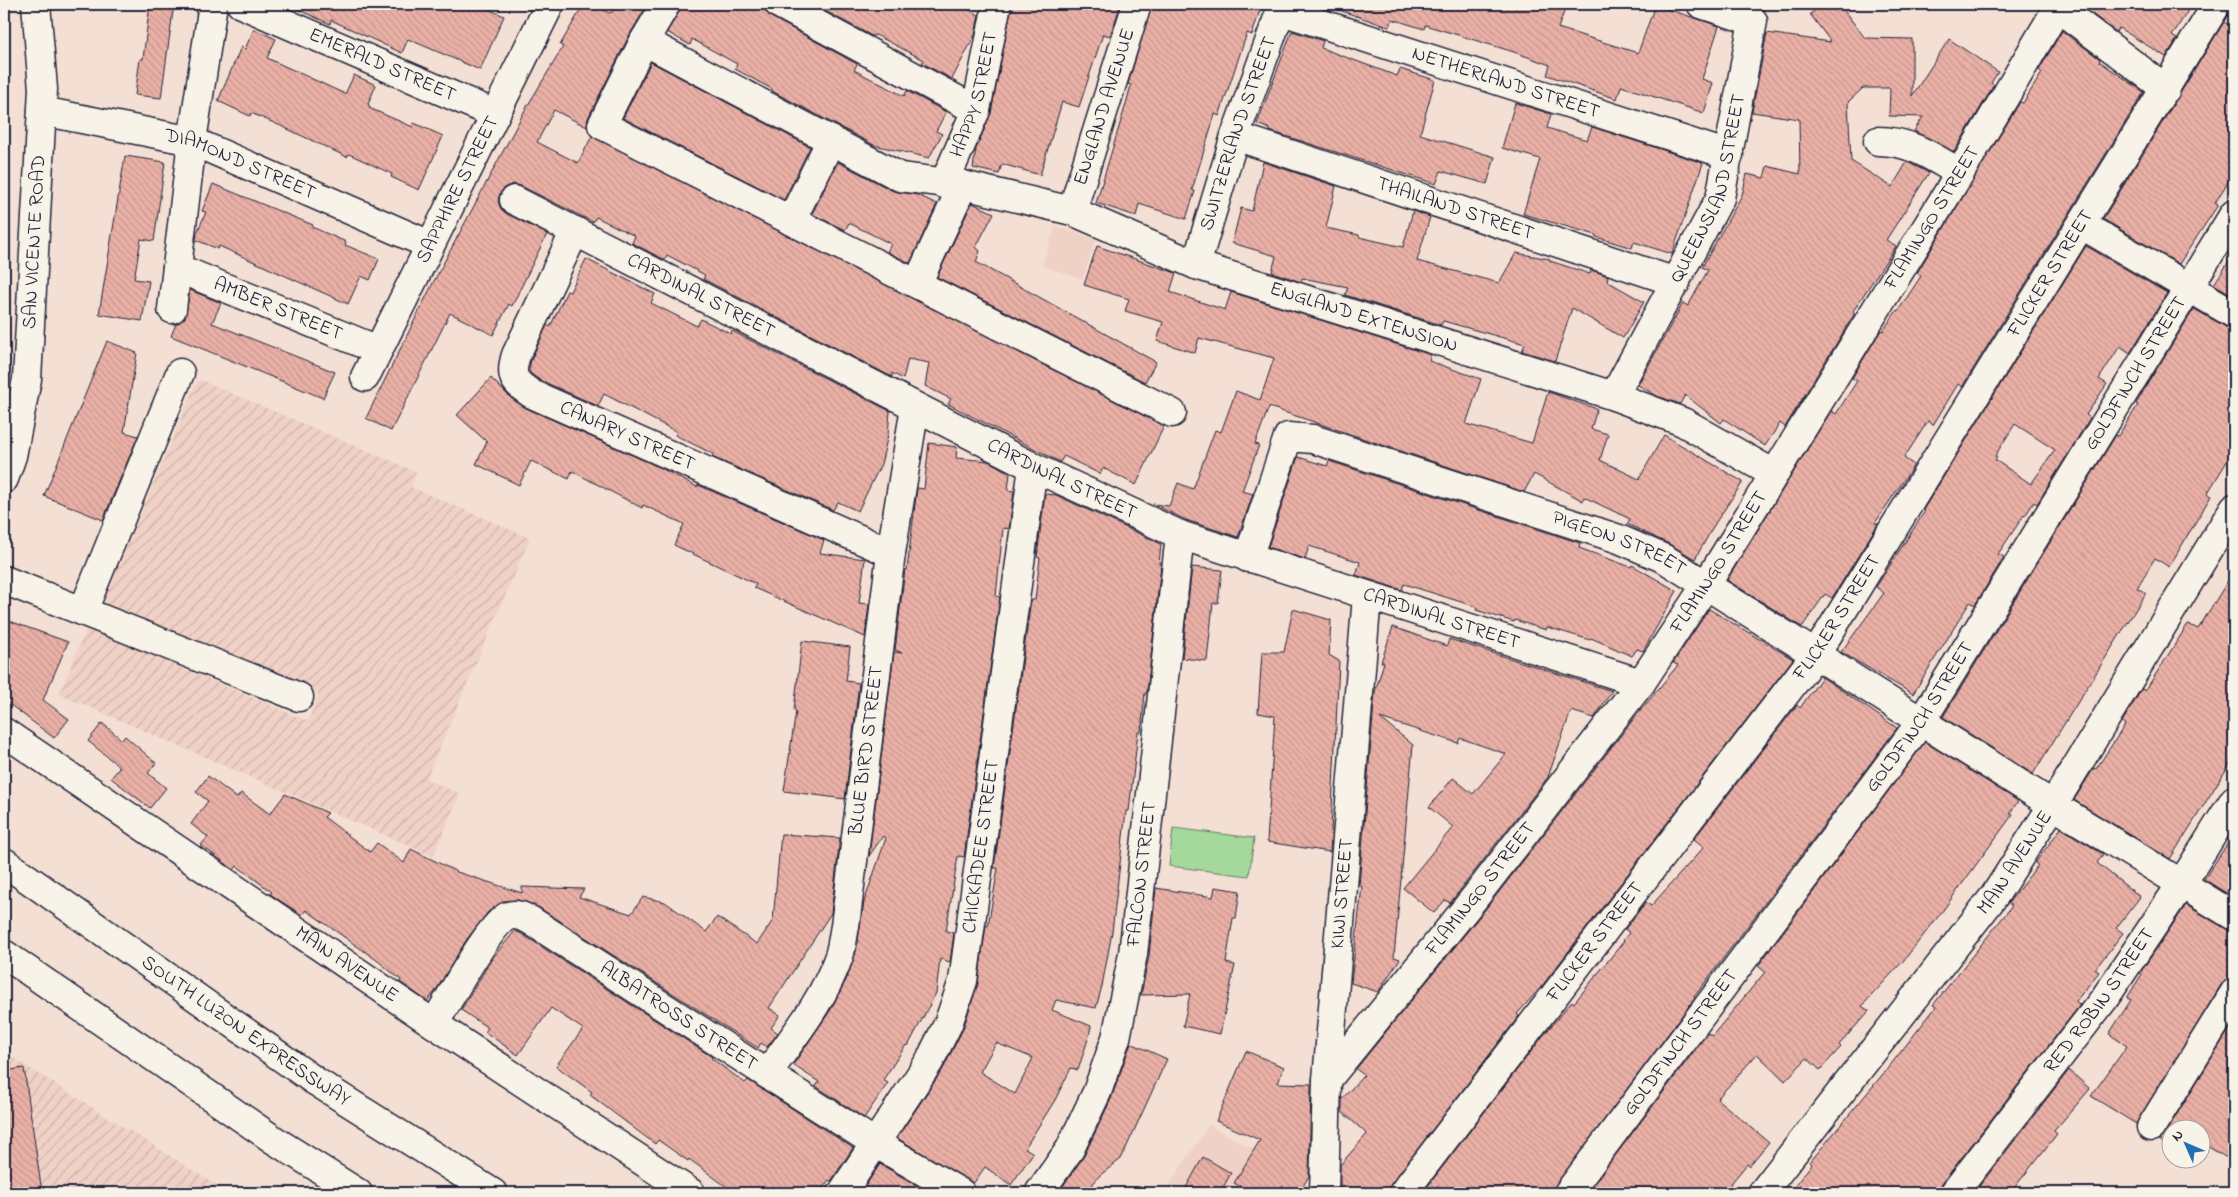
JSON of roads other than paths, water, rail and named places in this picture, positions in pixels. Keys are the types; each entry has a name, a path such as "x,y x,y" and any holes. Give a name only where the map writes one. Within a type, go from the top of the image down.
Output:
{"main road":[{"name":"SAN VICENTE ROAD","path":"4,479 12,456 27,379 43,89 36,4"},
{"path":"172,309 192,141 213,4"},
{"name":"EMERALD STREET","path":"241,4 495,114"},
{"name":"SAPPHIRE STREET","path":"365,377 550,4"},
{"path":"666,4 644,41 602,125 1172,413"},
{"path":"780,4 976,110"},
{"name":"ENGLAND AVENUE","path":"1072,211 1137,4"},
{"name":"QUEENSLAND STREET","path":"1614,396 1720,198 1753,21 1701,4"},
{"name":"FLICKER STREET","path":"1403,1193 1816,654 2217,4"},
{"path":"2056,6 2166,89"},
{"name":"FLAMINGO STREET","path":"1327,1080 1476,896 1641,683 1706,585 1960,173 2056,6"},
{"name":"HAPPY STREET","path":"917,284 953,185 976,110 990,7"},
{"name":"NETHERLAND STREET","path":"1282,7 1729,155"},
{"name":"SWITZERLAND STREET","path":"1196,265 1235,136 1282,7"},
{"name":"ENGLAND EXTENSION","path":"644,41 900,176 953,185 1072,211 1196,265 1614,396 1683,422 1774,474"},
{"name":"DIAMOND STREET","path":"42,111 192,141 430,245"},
{"name":"THAILAND STREET","path":"1235,136 1676,282"},
{"path":"791,221 831,140"},
{"path":"1878,141 1896,141 1912,145 1960,173"},
{"name":"CARDINAL STREET","path":"514,200 1033,467 1180,535 1641,683"},
{"name":"GOLDFINCH STREET","path":"1568,1193 1921,722 2234,214"},
{"path":"2082,225 2234,314"},
{"name":"CANARY STREET","path":"576,231 516,355 512,367 513,377 520,386 532,394 891,553"},
{"name":"AMBER STREET","path":"176,268 378,350"},
{"path":"83,611 180,373"},
{"name":"BLUE BIRD STREET","path":"767,1074 823,991 839,955 845,926 891,553 915,406"},
{"name":"PIGEON STREET","path":"1248,558 1288,436 1313,439 1619,539 1665,559 2053,805 2234,916"},
{"name":"CHICKADEE STREET","path":"842,1193 929,1062 948,1024 963,980 1033,467"},
{"name":"MAIN AVENUE","path":"1762,1193 1995,895 2053,805 2234,508"},
{"name":"FALCON STREET","path":"1039,1193 1070,1149 1096,1092 1116,1038 1133,954 1180,535"},
{"path":"4,580 299,697"},
{"name":"KIWI STREET","path":"1324,1193 1327,1080 1367,596"},
{"name":"MAIN AVENUE","path":"4,732 434,1024 691,1193"},
{"name":"RED ROBIN STREET","path":"1954,1193 2104,999 2182,883 2234,800"},
{"name":"SOUTH LUZON EXPRESSWAY","path":"4,862 315,1081 493,1193"},
{"name":"ALBATROSS STREET","path":"434,1024 493,929 510,915 520,916 530,920 875,1143 961,1193"},
{"path":"4,954 274,1140 358,1193"},
{"path":"2151,1127 2234,993"}]}
